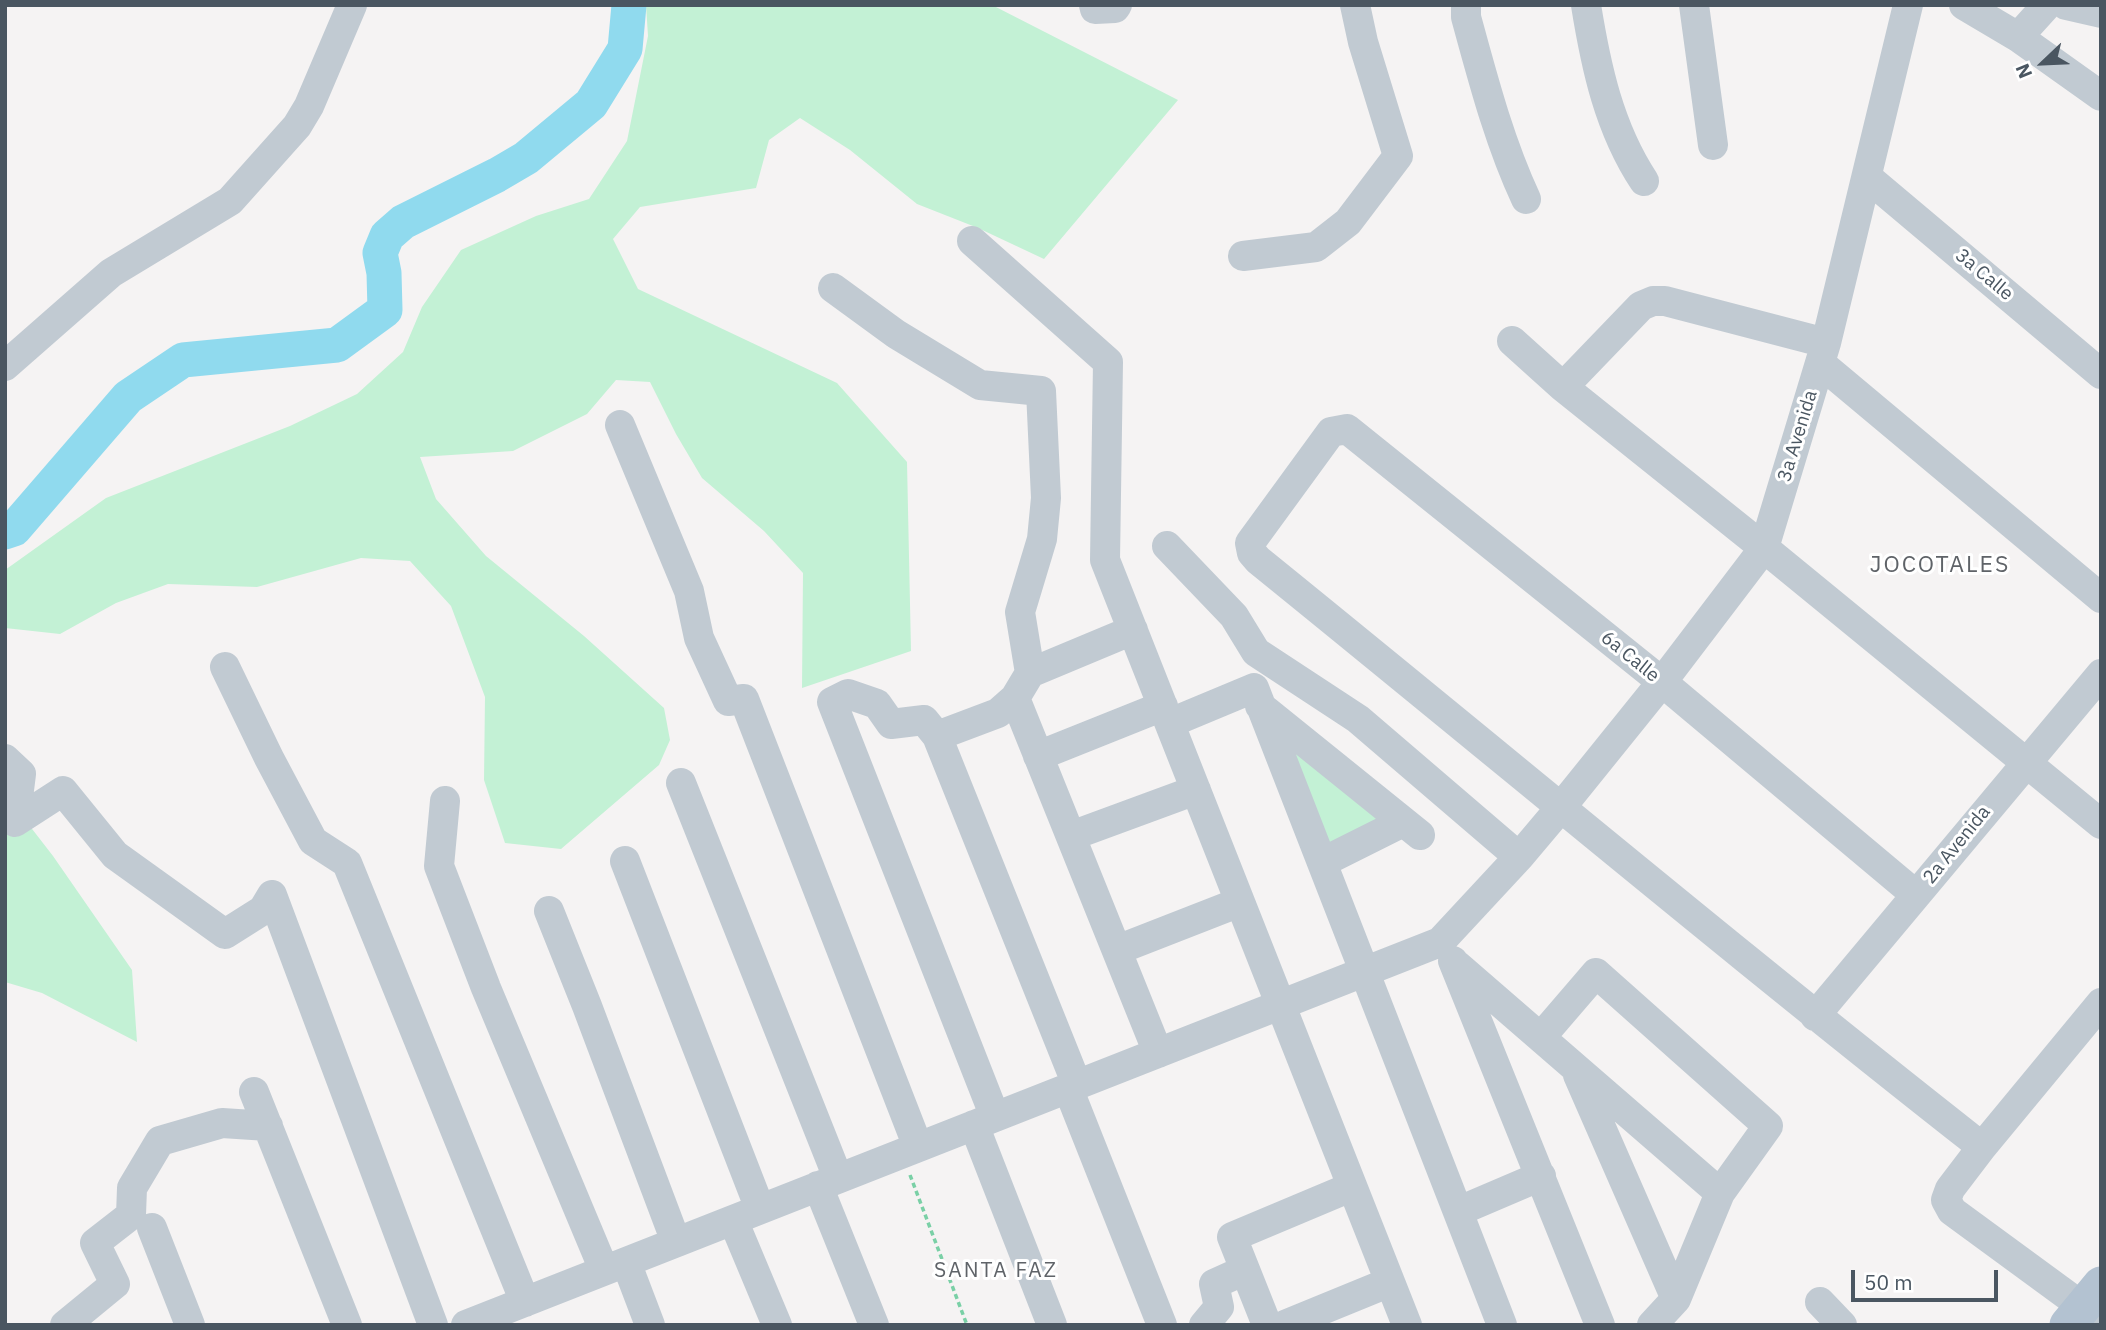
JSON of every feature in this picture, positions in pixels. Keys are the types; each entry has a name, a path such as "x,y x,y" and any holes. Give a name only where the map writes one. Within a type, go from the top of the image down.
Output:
{"street":[{"path":"5,366 111,273 230,201 297,126 309,106 352,5"},
{"path":"1094,5 1095,9 1115,8 1117,5"},
{"path":"1243,256 1316,247 1348,222 1398,156 1363,42 1355,5"},
{"path":"1466,5 1466,17 1496,124 1508,161 1526,199"},
{"path":"1586,5 1595,57 1615,130 1644,181"},
{"path":"1694,5 1713,145"},
{"name":"3a Avenida","path":"466,1325 1440,942 1562,806 1764,548 1823,353 1908,5"},
{"path":"1964,5 2018,37 2101,96"},
{"path":"2018,37 2047,5"},
{"path":"2066,5 2101,13"},
{"name":"3a Calle","path":"1867,177 2101,374"},
{"path":"972,241 1108,362 1105,560 1407,1325"},
{"path":"834,288 896,334 980,384 1041,391 1046,498 1042,539 1020,612 1023,686 1038,756 1158,1053"},
{"path":"1563,387 1641,306 1653,301 1665,301 1823,353 2101,598"},
{"path":"1512,341 1563,387 2101,824"},
{"path":"620,425 689,591 699,638 728,701 744,699 910,1150"},
{"name":"6a Calle","path":"1562,806 1252,553 1250,543 1331,432 1347,429 1661,682 1916,895"},
{"path":"1167,546 1234,616 1256,652 1358,719 1518,858"},
{"path":"937,736 998,713 1023,686 1133,630"},
{"path":"225,667 313,841 346,863 525,1302"},
{"name":"2a Avenida","path":"1815,1016 2101,674"},
{"path":"1038,756 1254,688 1502,1325"},
{"path":"1052,1325 984,1121 832,702 848,694 877,704 891,724 924,720 937,736 1162,1325"},
{"path":"1259,705 1412,829 1323,862"},
{"path":"5,759 21,774 15,822 63,791 115,855 225,934 263,910 272,895 433,1325"},
{"path":"681,783 828,1182 874,1325"},
{"path":"1071,836 1196,790"},
{"path":"445,800 439,866 486,988 615,1266 650,1325"},
{"path":"1562,806 1815,1016 1982,1147"},
{"path":"625,861 747,1214 777,1325"},
{"path":"1117,950 1240,902"},
{"path":"549,911 676,1242"},
{"path":"1424,948 1453,961 1720,1193"},
{"path":"1453,961 1600,1325"},
{"path":"1541,1037 1596,973 1768,1126 1720,1193 1676,1299 1652,1325"},
{"path":"2087,1310 1952,1211 1946,1200 1950,1189 1982,1147 2101,1003"},
{"path":"1574,1065 1676,1299"},
{"path":"254,1092 347,1325"},
{"path":"65,1325 115,1284 95,1243 131,1215 132,1188 160,1141 222,1123 268,1126"},
{"path":"1459,1211 1541,1176"},
{"path":"1266,1325 1232,1237 1351,1187"},
{"path":"152,1228 190,1325"},
{"path":"1205,1325 1219,1307 1214,1284 1245,1270"},
{"path":"1286,1325 1390,1282"},
{"path":"1820,1302 1842,1325"}],"path":[{"path":"910,1150 967,1325"}],"green space":[{"path":"646,5 992,5 1178,100 1044,259 978,228 917,204 850,150 800,118 769,140 756,188 640,207 613,239 638,289 837,383 907,462 911,651 802,688 803,573 764,531 702,478 650,382 616,380 587,414 513,451 420,457 436,499 486,556 584,636 664,708 670,740 659,765 561,849 505,843 484,780 485,697 451,606 410,561 361,558 257,587 168,584 116,603 60,634 5,628 5,570 106,498 290,426 357,394 403,352 422,307 461,250 536,216 589,199 627,141 648,36"},
{"path":"1259,705 1389,810 1323,862"},
{"path":"5,794 53,856 132,970 137,1042 42,993 5,982"}],"waterway":[{"path":"5,532 14,529 128,397 183,360 337,345 385,310 384,273 380,253 387,236 403,222 526,158 591,104 625,49 629,5"}],"district":[{"name":"JOCOTALES","path":"1940,565"},
{"name":"SANTA FAZ","path":"996,1271"}]}
